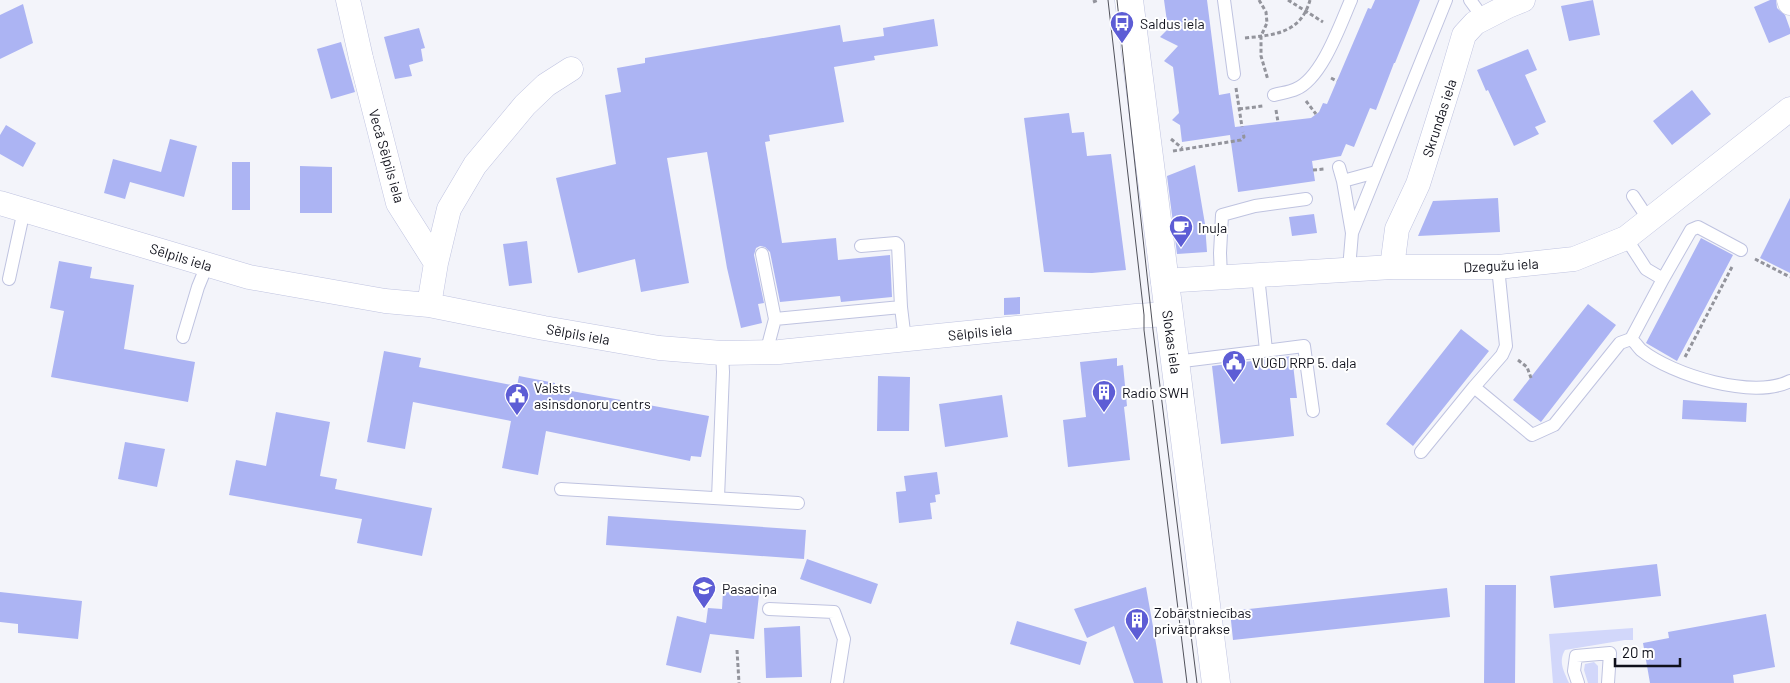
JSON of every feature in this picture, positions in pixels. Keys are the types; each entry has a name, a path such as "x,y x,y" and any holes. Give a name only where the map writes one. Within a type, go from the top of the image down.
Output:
{"street":[{"name":"Vecā Sēlpils iela","path":"348,0 398,202 436,263"},
{"name":"Slokas iela","path":"1129,0 1163,282 1216,683"},
{"name":"Skrundas iela","path":"1392,267 1397,229 1418,184 1464,35 1475,22 1477,9 1508,6 1523,0"},
{"path":"429,305 436,263 449,209 475,166 525,105 546,85 571,69"},
{"name":"Dzegužu iela","path":"1163,282 1349,269 1498,267 1574,260 1626,238 1790,109"},
{"name":"Sēlpils iela","path":"0,203 249,277 385,301 429,305 659,348 722,353 766,353 1168,314"}],"lane":[{"path":"1224,0 1234,74"},
{"path":"1274,95 1297,89 1307,82 1321,65 1351,0"},
{"path":"1352,233 1446,0"},
{"path":"1339,167 1352,233 1349,269"},
{"path":"1343,181 1376,172"},
{"path":"1633,196 1649,220"},
{"path":"1221,278 1222,215 1255,206 1306,200"},
{"path":"10,279 24,210"},
{"path":"1474,387 1532,435 1554,425 1620,343 1631,339 1662,279 1691,230 1698,227 1741,250"},
{"path":"1626,238 1646,269 1662,279"},
{"path":"861,246 896,243 898,245 901,307 905,340"},
{"path":"762,254 775,319 766,353"},
{"path":"183,337 198,287 207,265"},
{"path":"1421,452 1505,351 1498,267"},
{"path":"1258,276 1266,350"},
{"path":"775,319 901,307"},
{"path":"1631,339 1641,350 1678,371 1728,386 1754,388 1780,386 1790,381"},
{"path":"1175,362 1304,346 1313,411"},
{"path":"718,498 723,372 722,353"},
{"path":"561,489 798,503"},
{"path":"769,609 834,612 844,640 837,683"},
{"path":"1578,683 1574,671 1576,656 1610,653 1608,683"}],"path":[{"path":"1092,2 1098,0"},
{"path":"1258,0 1266,12 1267,23 1261,36 1261,56 1274,95"},
{"path":"1288,0 1336,31"},
{"path":"1248,38 1282,33 1294,26 1307,11 1310,0"},
{"path":"1234,74 1242,127"},
{"path":"1230,98 1237,97"},
{"path":"1240,109 1266,106"},
{"path":"1168,152 1182,148 1241,140 1244,137 1242,132"},
{"path":"1678,371 1741,250 1756,260 1790,277"},
{"path":"1505,351 1527,367 1530,378"},
{"path":"737,650 738,683"}],"shaded area":[{"path":"1633,628 1633,640 1565,650 1562,663 1569,683 1553,683 1549,634"},
{"path":"1594,662 1598,666 1598,683 1588,683 1584,670 1585,664"}],"building":[{"path":"1164,0 1207,0 1219,95 1230,93 1235,127 1311,118 1319,112 1323,103 1327,104 1368,8 1371,9 1375,0 1420,0 1376,110 1370,108 1354,147 1346,144 1341,156 1312,161 1315,181 1238,192 1230,135 1182,142 1180,125 1172,120 1179,113 1173,67 1164,61 1178,46 1160,37 1168,29"},
{"path":"1593,0 1600,35 1569,41 1561,6"},
{"path":"1770,0 1776,0 1777,8 1785,15 1790,34 1769,43 1754,7"},
{"path":"23,4 33,43 0,59 0,15"},
{"path":"934,19 938,46 874,56 875,60 834,67 844,122 769,135 770,141 765,142 782,243 836,238 838,260 890,255 892,297 841,302 840,296 780,302 770,252 765,247 760,246 756,248 754,255 764,303 758,304 762,323 741,328 727,268 707,152 667,158 689,283 641,292 635,259 578,273 556,178 616,164 605,95 621,92 617,68 645,63 645,58 840,25 843,42 884,36 883,28"},
{"path":"419,28 425,48 421,49 423,61 409,65 412,76 395,79 384,37"},
{"path":"341,42 355,92 331,99 317,49"},
{"path":"1528,49 1537,70 1525,75 1546,122 1535,127 1539,134 1514,146 1477,70"},
{"path":"1692,90 1711,114 1672,145 1653,121"},
{"path":"1069,113 1072,133 1084,132 1087,156 1111,154 1126,270 1092,273 1044,272 1024,118"},
{"path":"6,125 36,143 23,167 0,154 0,135"},
{"path":"170,139 197,146 184,197 130,182 125,199 104,193 113,159 161,172"},
{"path":"232,162 250,162 250,210 232,210"},
{"path":"1195,165 1205,224 1207,252 1177,254 1167,176"},
{"path":"300,166 332,167 332,213 300,213"},
{"path":"1498,198 1500,232 1418,236 1433,201"},
{"path":"1790,198 1790,273 1760,258"},
{"path":"1314,214 1317,233 1292,236 1289,217"},
{"path":"1701,238 1733,255 1677,361 1646,343"},
{"path":"527,241 532,283 509,286 503,244"},
{"path":"59,261 92,267 90,278 134,285 124,349 195,362 188,402 51,377 64,311 50,308"},
{"path":"1020,297 1020,314 1004,315 1004,298"},
{"path":"1588,304 1616,325 1541,422 1513,400"},
{"path":"1461,329 1489,351 1413,446 1386,424"},
{"path":"384,351 421,358 419,367 517,386 519,376 555,383 555,388 709,416 701,457 691,456 690,461 546,431 538,475 502,468 511,421 413,402 405,449 367,442"},
{"path":"1292,356 1297,398 1290,398 1294,436 1221,444 1212,366"},
{"name":"Radio SWH","path":"1117,358 1117,366 1123,365 1127,406 1124,407 1130,460 1068,467 1063,420 1086,417 1080,362"},
{"path":"878,376 910,377 909,431 877,431"},
{"path":"1002,395 1008,437 945,447 939,404"},
{"path":"1683,400 1747,403 1746,422 1682,419"},
{"path":"276,412 330,422 320,476 337,479 335,489 432,508 422,556 357,543 362,519 229,495 236,460 266,466"},
{"path":"125,442 165,449 157,487 118,479"},
{"path":"937,472 940,494 935,495 936,502 930,503 932,519 899,523 896,492 906,491 904,476"},
{"path":"608,516 806,530 804,559 606,545"},
{"path":"807,559 878,584 871,604 800,579"},
{"path":"1657,564 1661,596 1554,608 1550,576"},
{"path":"1485,585 1516,585 1515,683 1484,683"},
{"name":"Zobārstniecības privātprakse","path":"1146,587 1163,683 1134,683 1114,626 1087,638 1074,609"},
{"path":"1447,588 1450,617 1233,640 1230,611"},
{"path":"0,592 82,601 78,639 18,633 18,624 0,622"},
{"path":"723,592 759,595 754,639 710,634 701,673 666,665 677,616 706,623 708,608 722,609"},
{"path":"1766,614 1775,667 1733,675 1734,683 1650,683 1643,643 1669,638 1668,632"},
{"path":"1017,621 1087,642 1080,665 1010,644"},
{"path":"800,626 802,677 766,678 764,628"}],"tram line":[{"path":"1108,0 1144,315 1144,330 1187,683"},
{"path":"1117,0 1153,330 1197,683"}],"place":[{"name":"Saldus iela","path":"1122,44"},
{"name":"Inuļa","path":"1181,248"},
{"name":"VUGD RRP 5. daļa","path":"1234,383"},
{"name":"Radio SWH","path":"1104,413"},
{"name":"Valsts asinsdonoru centrs","path":"517,416"},
{"name":"Pasaciņa","path":"704,609"},
{"name":"Zobārstniecības privātprakse","path":"1137,641"}]}
